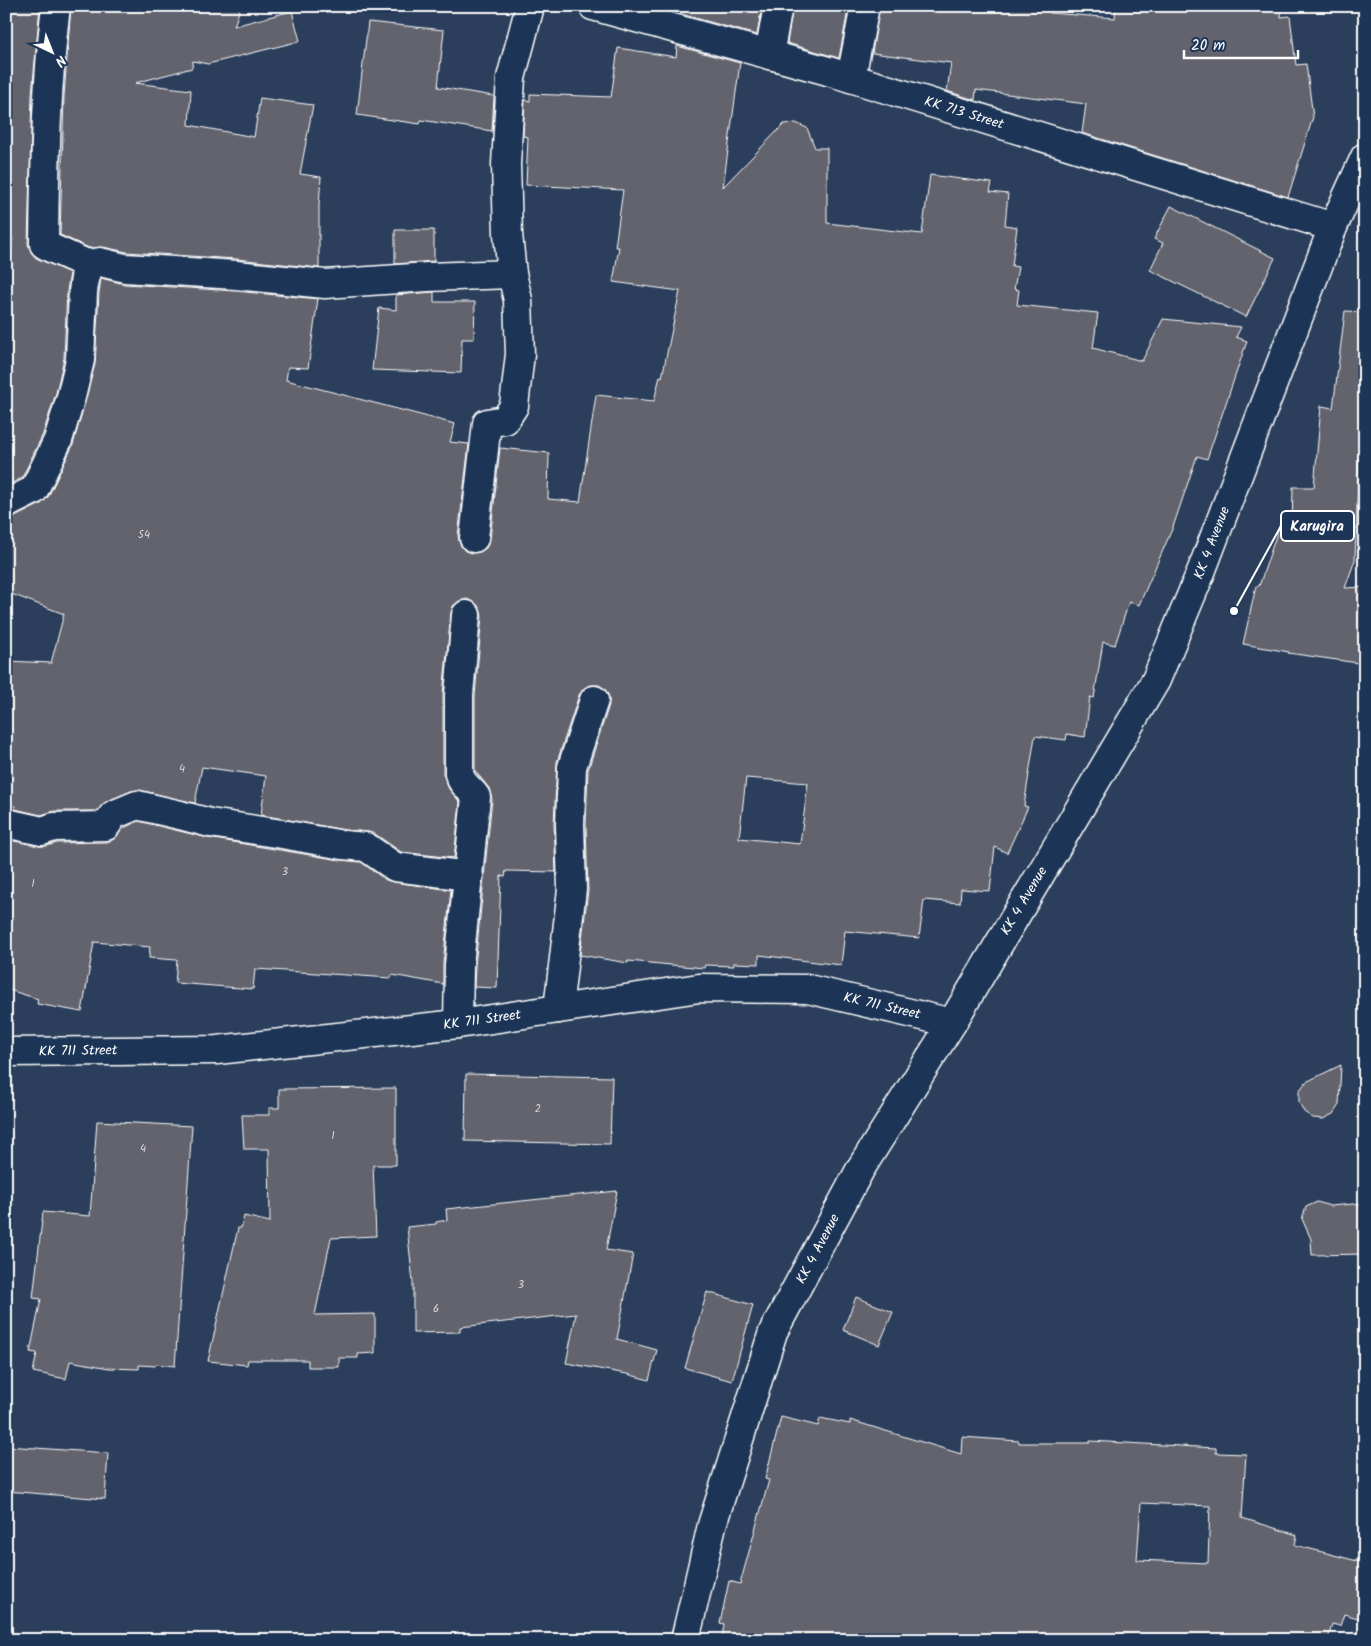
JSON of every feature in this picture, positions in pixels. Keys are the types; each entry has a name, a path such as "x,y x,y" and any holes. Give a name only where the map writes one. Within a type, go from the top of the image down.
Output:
{"street":[{"path":"56,6 45,142 44,244 87,264 100,262 125,268 325,284 512,274"},
{"path":"474,538 487,422 506,420 514,406 520,354 518,300 512,274 508,234 506,164 511,78 530,6"},
{"name":"KK 713 Street","path":"593,6 851,78 1333,227"},
{"path":"769,55 778,6"},
{"path":"851,78 864,6"},
{"name":"KK 4 Avenue","path":"685,1640 712,1525 773,1332 861,1168 952,1023 1156,680 1201,572 1333,227 1365,158"},
{"path":"6,504 34,490 58,440 80,360 83,292 87,264"},
{"path":"458,1024 459,965 476,797 472,790 461,783 459,774 459,695 466,615"},
{"path":"558,1009 572,890 570,825 572,767 594,700"},
{"path":"6,823 42,831 54,827 106,826 112,815 137,805 210,823 343,845 366,847 395,867 468,876"},
{"name":"KK 711 Street","path":"6,1052 217,1050 458,1024 699,988 808,989 952,1023"}],"building":[{"path":"6,6 40,6 32,94 28,244 36,258 70,273 67,291 64,358 56,393 43,434 22,478 6,486 6,312 13,237 6,237"},
{"path":"71,6 241,6 234,26 292,11 300,41 208,64 193,61 192,68 135,83 191,90 189,125 254,137 260,98 313,105 300,174 321,177 319,268 237,259 127,252 103,247 89,248 60,235 64,96"},
{"path":"682,6 762,6 757,35 681,14"},
{"path":"793,6 834,6 848,10 839,58 787,43"},
{"path":"880,6 1051,6 1050,13 1115,18 1116,6 1282,6 1281,17 1290,16 1296,65 1306,64 1313,117 1288,197 1082,133 1086,104 976,90 975,100 947,91 951,63 872,53"},
{"path":"368,22 444,30 438,87 494,96 492,131 421,120 420,124 357,115"},
{"path":"677,46 740,63 723,187 784,124 796,123 807,128 815,148 827,148 827,223 922,234 930,175 992,183 990,192 1008,194 1005,225 1017,227 1012,266 1018,267 1014,289 1019,290 1017,305 1098,313 1093,348 1142,361 1163,319 1241,327 1236,337 1247,341 1207,459 1197,456 1173,527 1139,605 1129,602 1115,645 1103,642 1094,698 1090,697 1085,737 1067,734 1066,740 1035,736 1024,806 1028,807 1007,853 995,847 990,891 961,889 960,903 924,900 919,938 845,931 841,965 759,955 759,964 734,963 734,966 705,965 704,968 628,961 628,963 580,955 588,891 586,825 588,770 609,705 609,697 605,689 599,685 591,685 584,688 579,695 557,762 554,824 556,872 506,871 505,877 501,876 497,988 474,987 492,799 489,788 475,771 475,696 482,616 480,609 475,603 467,599 459,601 453,606 451,613 443,694 443,774 449,789 460,802 454,858 401,852 375,834 368,832 345,830 261,815 266,776 202,767 195,803 140,790 131,791 107,801 97,811 54,811 41,815 15,809 15,806 6,804 6,661 51,663 64,614 6,592 6,519 13,518 41,504 48,497 73,445 95,364 101,278 124,284 235,291 318,299 308,368 288,367 286,380 455,424 450,442 469,444 458,536 460,544 465,551 472,553 480,552 486,548 490,540 500,448 549,453 548,499 580,502 596,395 654,401 660,376 662,377 680,291 613,282 619,247 615,247 623,190 526,185 528,137 523,136 525,100 530,101 530,94 611,97 618,48 676,57","holes":["746,778 808,783 800,844 739,838"]},
{"path":"1171,206 1275,258 1246,317 1150,270 1163,243 1154,239"},
{"path":"395,230 434,230 434,261 395,264"},
{"path":"434,292 434,302 475,302 474,339 462,339 461,373 372,370 379,308 396,310 396,295"},
{"path":"1345,311 1365,312 1365,453 1359,452 1355,560 1345,588 1365,587 1365,664 1288,653 1243,644 1256,586 1259,586 1280,524 1292,528 1293,487 1314,487 1321,406 1333,408"},
{"path":"138,821 208,838 361,862 386,880 451,890 443,963 443,984 392,975 391,978 255,969 253,989 175,983 177,960 149,958 150,947 94,942 82,1012 37,1004 38,999 6,989 6,857 9,840 39,846 57,843 107,842 114,839 124,828"},
{"path":"1341,1065 1339,1105 1333,1114 1323,1119 1313,1118 1304,1112 1299,1102 1299,1091 1306,1082"},
{"path":"466,1074 612,1077 610,1144 465,1141"},
{"path":"396,1088 396,1165 373,1165 376,1236 331,1238 315,1315 375,1314 375,1353 358,1354 358,1358 339,1358 339,1367 308,1367 308,1360 248,1360 247,1365 208,1361 238,1228 241,1228 244,1216 270,1222 269,1149 244,1149 242,1115 269,1115 269,1108 279,1108 279,1089"},
{"path":"97,1121 192,1126 175,1366 156,1364 155,1366 139,1365 139,1369 109,1368 70,1361 66,1379 33,1372 37,1353 30,1352 41,1299 33,1298 43,1212 90,1216"},
{"path":"617,1191 606,1250 633,1254 617,1339 657,1350 649,1380 566,1363 576,1314 460,1327 460,1332 413,1333 413,1282 407,1227 436,1224 436,1222 447,1220 446,1209"},
{"path":"1317,1202 1330,1206 1365,1203 1365,1254 1312,1255 1311,1239 1302,1219 1306,1207"},
{"path":"707,1292 753,1305 732,1381 685,1368"},
{"path":"856,1297 893,1312 879,1345 843,1330"},
{"path":"781,1417 818,1426 820,1418 850,1424 850,1420 961,1454 962,1437 1019,1441 1019,1443 1090,1443 1090,1441 1216,1448 1216,1453 1246,1454 1242,1518 1297,1535 1295,1545 1365,1563 1365,1620 1344,1614 1340,1626 1332,1624 1328,1640 722,1640 724,1624 720,1623 729,1581 740,1584 769,1480 765,1479","holes":["1141,1503 1210,1506 1208,1563 1137,1560"]},
{"path":"6,1446 108,1453 105,1499 6,1491"}],"place":[{"name":"Karugira","path":"1234,611"}]}
